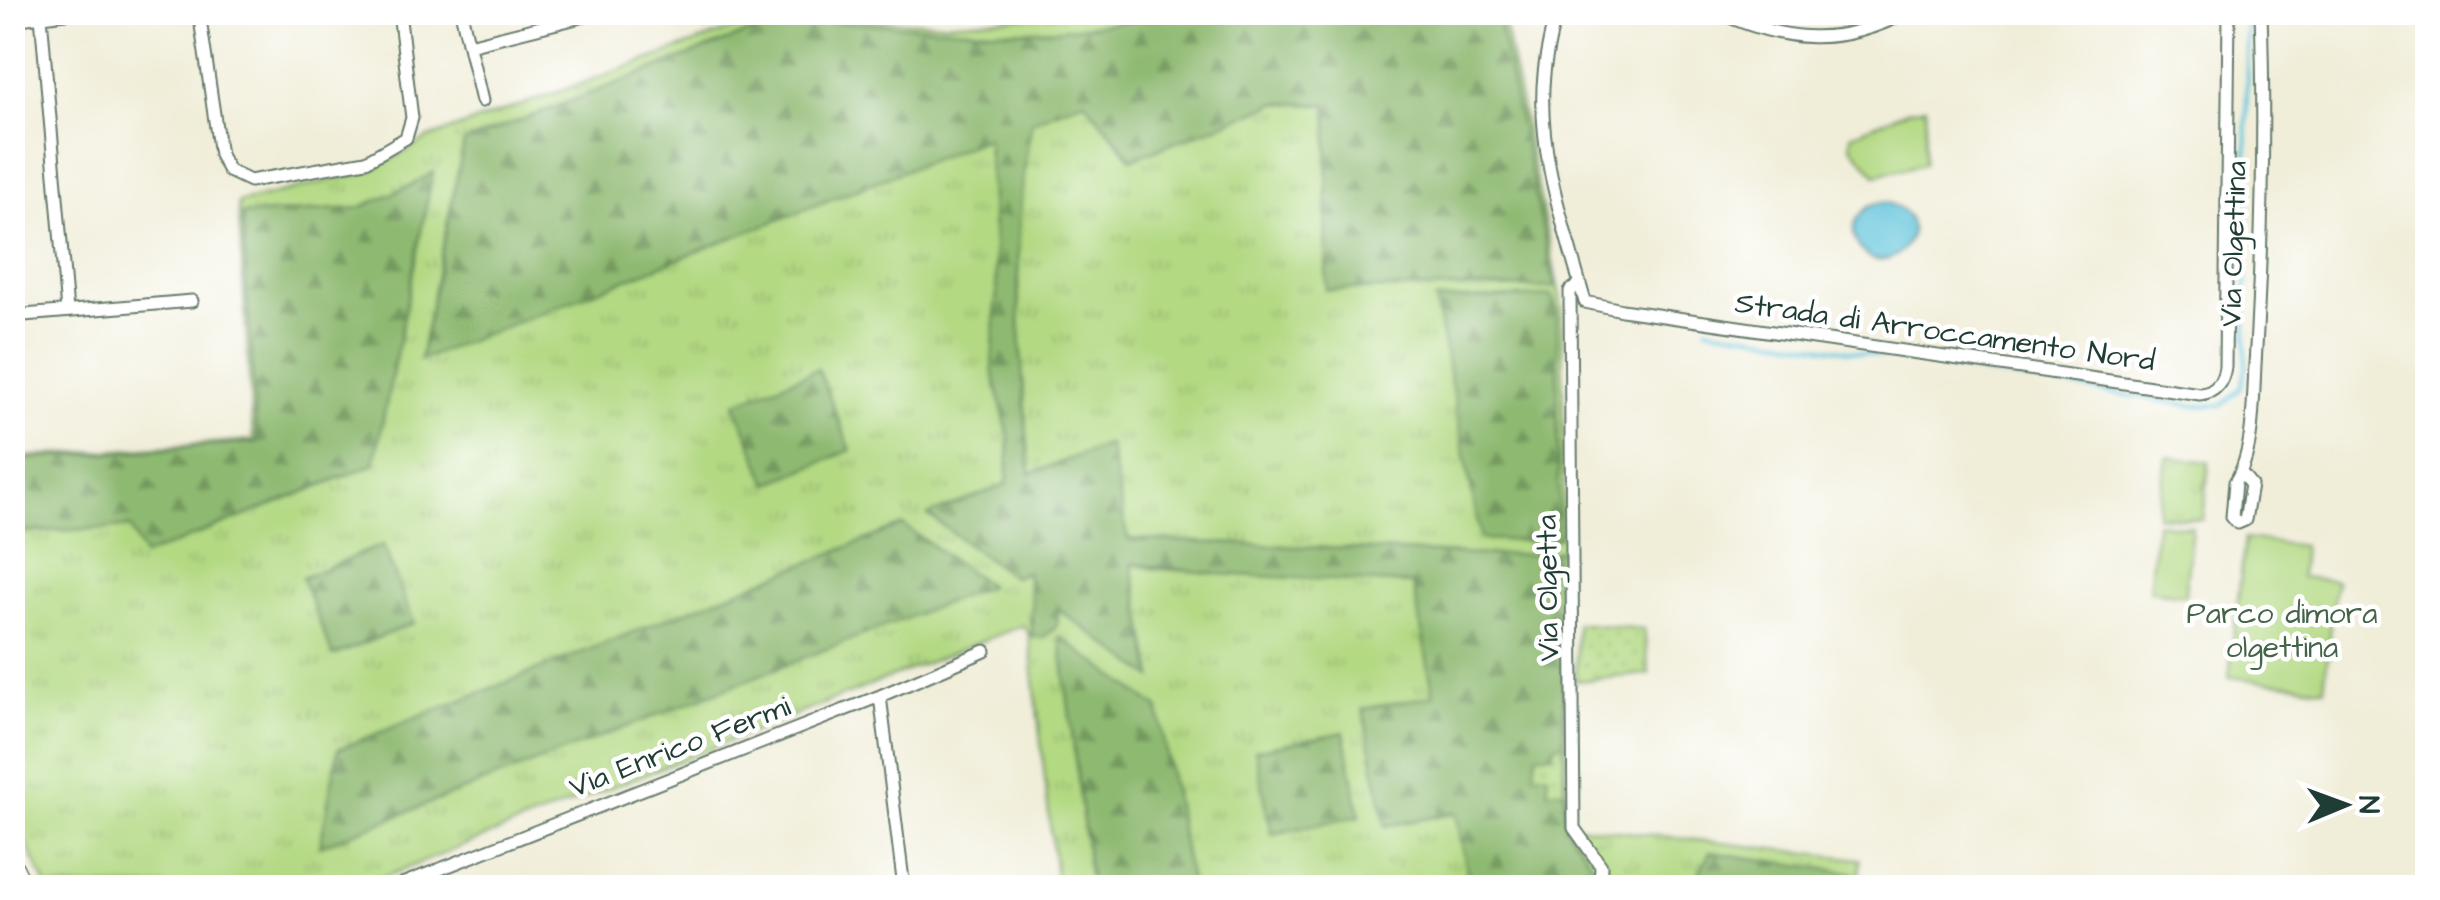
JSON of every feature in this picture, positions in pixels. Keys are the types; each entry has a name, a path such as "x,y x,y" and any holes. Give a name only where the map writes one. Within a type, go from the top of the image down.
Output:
{"main road":[{"path":"12,864 24,888"}],"street":[{"path":"12,20 73,12"},
{"path":"199,12 220,156 228,171 250,181 366,161 406,138 412,118 399,12"},
{"path":"461,12 482,101"},
{"path":"469,45 600,12"},
{"path":"678,12 698,16 741,12"},
{"path":"1556,12 1544,74 1545,132 1564,229 1580,284"},
{"path":"1718,12 1748,26 1805,37 1860,32 1908,12"},
{"name":"Strada di Arroccamento Nord","path":"1580,284 1585,302 1622,310 2208,394 2220,383 2225,367 2229,12"},
{"name":"Via Olgettina","path":"2243,475 2258,326 2261,12"},
{"path":"41,16 67,311"},
{"name":"Via Olgetta","path":"1580,284 1570,291 1574,828 1601,866 1600,888"},
{"path":"12,316 192,301"},
{"name":"Via Enrico Fermi","path":"392,888 418,883 985,651"},
{"path":"880,696 904,888"}],"green space":[{"path":"1210,12 1497,13 1555,287 1326,290 1328,105 1276,103 1132,159 1084,100 1032,121 1025,166 1018,254 1030,474 1109,444 1128,539 1483,555 1549,554 1563,549 1563,744 1556,745 1535,773 1548,773 1548,790 1564,791 1565,825 1595,868 1593,887 1470,887 1456,813 1386,826 1363,709 1434,695 1413,584 1217,574 1132,564 1153,678 1058,609 1056,627 1043,638 1031,636 1027,572 1013,577 928,515 1007,484 1009,437 992,368 997,288 987,138 420,360 464,142 766,26 795,20 1008,31 1062,29"},
{"path":"1079,13 1210,13 1008,31 795,20 766,26 464,142 420,359 987,138 997,288 992,368 1009,437 1007,484 929,516 1027,571 1032,605 1030,624 1057,609 1153,676 1132,564 1156,569 1413,584 1434,696 1363,710 1386,825 1456,812 1470,887 1191,887 1158,708 1061,638 1091,887 1057,887 1029,636 1023,625 359,887 47,887 13,816 13,533 130,527 144,556 374,464 432,173 359,208 242,215 258,442 13,460 253,440 238,203 370,171 429,138 773,15 945,23"},
{"path":"1497,13 1502,13 1562,307 1567,825 1860,859 1859,887 1852,887 1853,874 1710,852 1692,887 1593,887 1594,868 1565,825 1564,791 1548,791 1537,754 1562,607 1562,549 1549,554 1483,555 1127,539 1030,475 1018,298 1024,166 1031,121 1084,100 1132,159 1276,103 1329,105 1554,287","holes":["1551,296 1481,539 1436,301"]},
{"path":"1926,107 1924,164 1876,175 1851,146 1852,134 1909,110"},
{"path":"433,172 374,464 144,556 130,527 13,533 13,460 257,442 242,215 359,208"},
{"path":"1551,296 1557,308 1559,537 1548,542 1481,539 1435,300"},
{"path":"818,369 851,450 768,484 735,403"},
{"path":"2167,457 2209,462 2203,520 2157,516"},
{"path":"2156,523 2192,527 2185,595 2149,591"},
{"path":"903,525 989,586 320,846 338,749"},
{"name":"Parco dimora olgettina","path":"2245,539 2303,546 2300,577 2336,581 2324,688 2229,677"},
{"path":"383,545 414,623 333,656 302,578"},
{"path":"1576,623 1644,629 1649,674 1576,681"},
{"path":"1060,637 1158,708 1191,887 1091,887"},
{"path":"1344,732 1360,816 1272,834 1255,750"},
{"path":"1563,744 1564,791 1548,791 1548,774 1534,773 1537,754 1552,754 1556,745"},
{"path":"1710,852 1853,873 1852,887 1692,887"}],"water":[{"path":"1883,202 1901,209 1910,221 1911,234 1896,256 1884,260 1871,258 1859,247 1854,232 1862,212"}],"waterway":[{"path":"1706,328 2193,406 2222,405 2241,388 2246,368 2247,12"}]}
